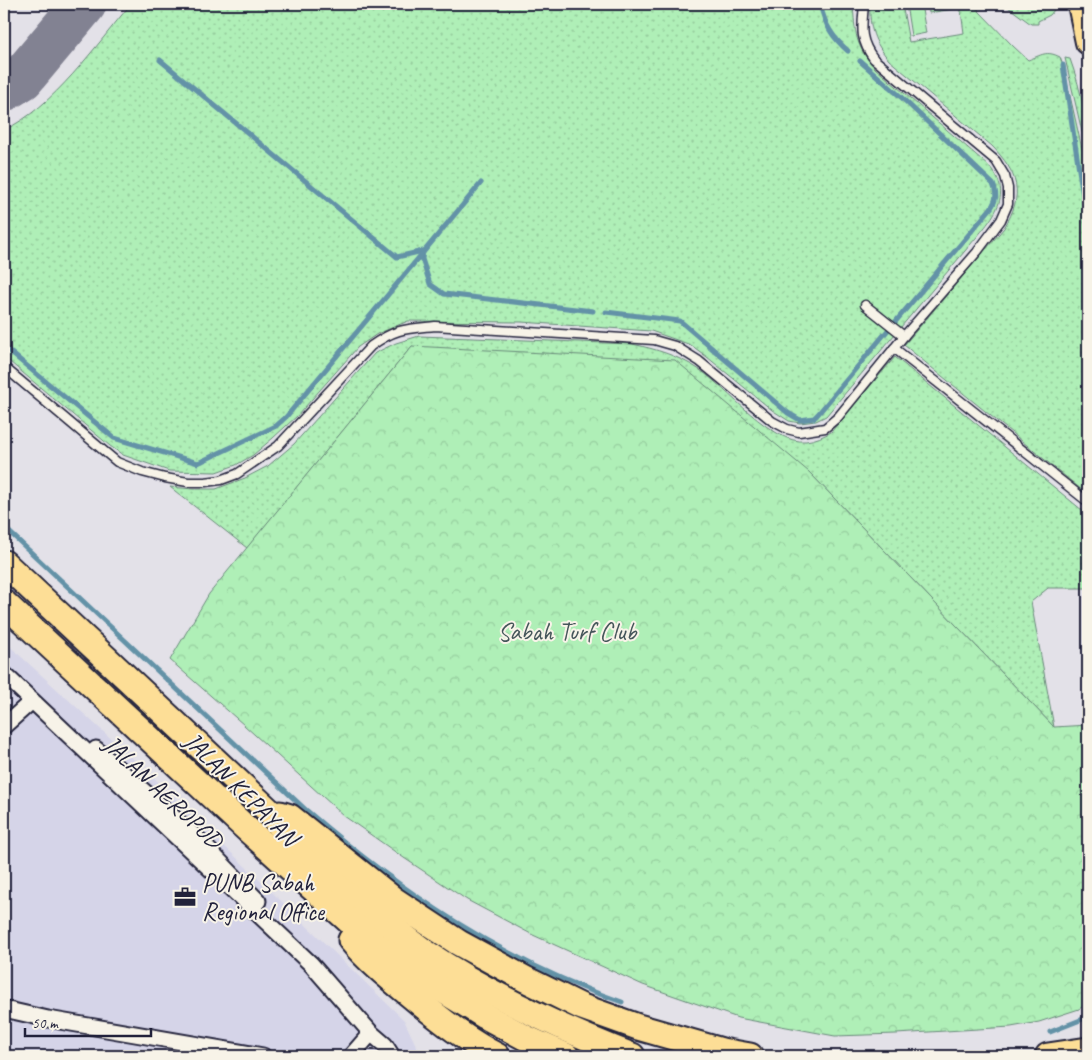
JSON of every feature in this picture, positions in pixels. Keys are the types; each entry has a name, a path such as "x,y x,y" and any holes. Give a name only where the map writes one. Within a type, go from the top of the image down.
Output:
{"highway":[{"name":"JALAN KEPAYAN","path":"4,563 268,810 283,831 313,861 417,946 485,1016 528,1039 566,1056"},
{"name":"JALAN KEPAYAN","path":"4,602 219,803 376,945 410,970 449,979 496,994 632,1056"},
{"path":"268,810 290,817 394,900 459,943 525,979 582,1007 638,1027 722,1051 750,1056"},
{"path":"297,873 366,958 433,1014 478,1047 497,1056"},
{"path":"1048,1056 1088,1050"}],"main road":[{"path":"1080,4 1088,42"}],"street":[{"name":"JALAN AEROPOD","path":"4,674 311,964 392,1056"},
{"path":"4,726 32,701"},
{"path":"4,1010 263,1056"},
{"path":"351,1056 371,1033"}],"lane":[{"path":"4,367 116,462 165,478 204,482 220,480 237,474 278,446 371,346 386,335 400,330 435,326 654,340 675,346 687,354 713,372 772,421 786,429 799,432 825,428 838,417 904,336 971,259 1001,220 1008,204 1008,188 1005,176 996,161 874,60 865,47 862,31 864,4"},
{"path":"865,305 904,336"},
{"path":"894,348 1088,502"}],"shaded area":[{"path":"4,641 153,777 404,1020 421,1056 4,1056"}],"green space":[{"path":"131,4 853,4 857,38 868,60 989,166 997,177 1000,198 992,217 978,236 826,416 816,421 800,423 789,421 772,410 691,345 651,331 521,322 408,321 377,334 358,347 297,416 253,455 236,465 216,472 169,471 123,455 4,357 4,130 40,107 73,74"},
{"path":"870,4 902,4 909,42 964,33 960,4 975,4 979,11 1028,60 1047,54 1060,57 1088,176 1088,495 904,345 1004,228 1015,205 1016,184 1008,165 992,146 889,60 876,41 870,20"},
{"path":"906,4 921,4 926,33 911,36"},
{"path":"928,4 952,4 953,9 929,13"},
{"path":"1004,4 1053,4 1054,10 1050,15 1038,21 1038,24 1031,24"},
{"path":"1065,58 1070,59 1081,96 1087,133 1088,158"},
{"path":"419,336 632,344 650,348 676,357 700,370 750,414 779,434 793,440 806,441 819,438 831,432 895,357 1088,515 1088,536 1085,540 1088,559 1088,588 1048,588 1031,602 1054,727 809,472 412,346 247,548 170,487 216,489 245,478 268,466 294,444 375,353 396,343"},
{"name":"Sabah Turf Club","path":"412,346 675,360 809,472 1054,727 1088,725 1088,1003 1079,1009 1039,1022 1011,1027 835,1036 738,1018 643,985 533,935 467,900 404,858 344,816 170,660 209,594"}],"waterway":[{"path":"820,4 830,30 848,51"},
{"path":"160,60 397,257 423,251 422,259 430,284 444,294 593,311"},
{"path":"860,61 993,184 996,194 991,208 896,321"},
{"path":"1063,65 1088,229"},
{"path":"4,347 114,438 198,463 276,426 286,417 481,183"},
{"path":"606,312 680,321 788,413 800,420 814,418 818,414 888,330"},
{"path":"4,527 307,811 379,869 456,922 495,945 536,967 578,986 622,1002"},
{"path":"1050,1032 1088,1017"}],"taxiway":[{"path":"4,89 22,78 84,4"}],"place":[{"name":"PUNB Sabah Regional Office","path":"185,897"}]}
